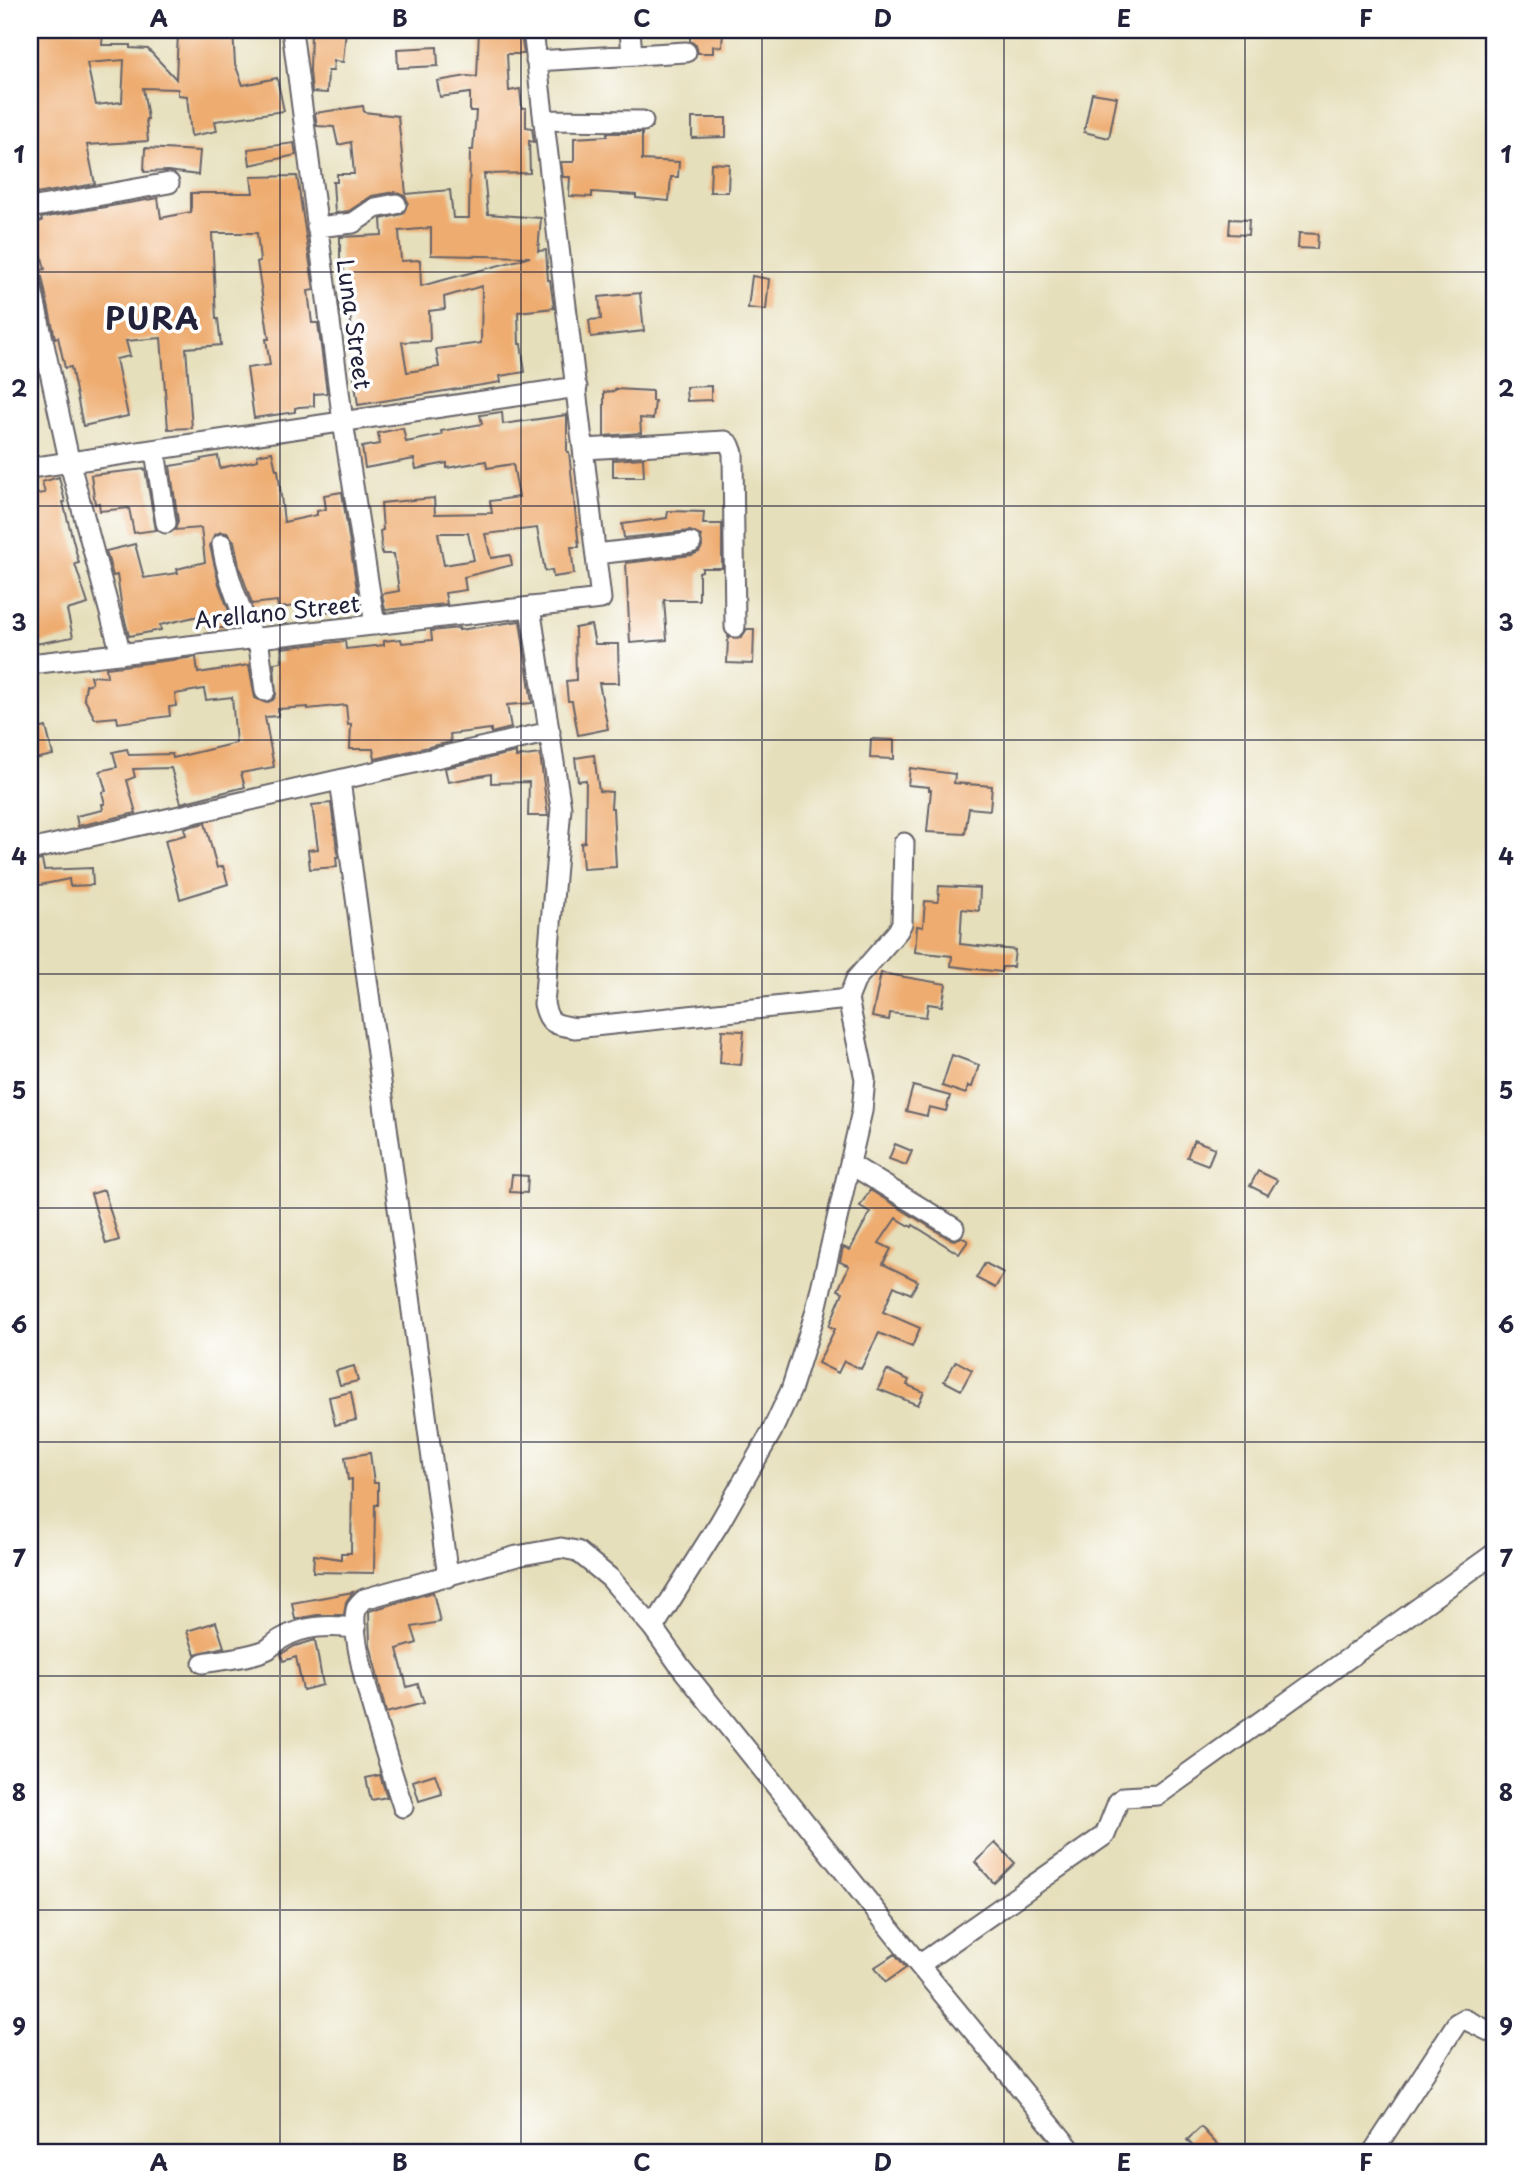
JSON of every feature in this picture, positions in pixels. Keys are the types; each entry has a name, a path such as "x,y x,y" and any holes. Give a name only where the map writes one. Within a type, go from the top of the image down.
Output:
{"street":[{"name":"Luna Street","path":"292,30 344,422 375,625"},
{"path":"533,30 596,554 691,543"},
{"path":"629,30 632,55"},
{"path":"536,61 686,52"},
{"path":"544,120 643,121"},
{"path":"30,208 169,183"},
{"path":"317,227 353,223 375,208 396,204"},
{"path":"30,279 33,312 121,654"},
{"path":"30,468 577,387"},
{"path":"584,449 725,441 730,444 733,453 735,627"},
{"path":"155,451 166,523"},
{"path":"222,544 234,594 256,638 265,691"},
{"name":"Arellano Street","path":"30,664 601,600 596,554"},
{"path":"530,607 561,808 544,1004 552,1023 575,1028 848,999"},
{"path":"30,850 550,732"},
{"path":"340,780 448,1577"},
{"path":"653,1628 720,1522 792,1390 815,1314 862,1111 865,1079 848,999 856,979 898,932 902,923 904,843"},
{"path":"850,1164 954,1228"},
{"path":"402,1807 358,1649 357,1606 364,1599 539,1552 561,1548 577,1551 610,1578 653,1628 680,1666 919,1965 1073,2152"},
{"path":"919,1965 1105,1835 1118,1802 1124,1797 1158,1795 1495,1553"},
{"path":"203,1663 256,1653 297,1631 318,1626 356,1628"},
{"path":"1374,2152 1457,2023 1464,2019 1473,2021 1495,2034"}],"building":[{"path":"50,30 103,31 102,45 130,45 130,48 148,49 176,79 178,32 233,30 235,64 243,85 277,78 284,111 215,121 217,131 191,136 187,96 178,95 178,89 143,88 148,141 87,145 95,184 36,194 30,160 30,35","holes":["124,60 122,102 96,105 87,63"]},
{"path":"311,30 346,30 343,62 334,61 333,71 328,71 327,93 312,92"},
{"path":"479,30 503,30 502,36 521,36 524,54 507,54 509,91 520,89 522,108 526,108 526,127 532,128 534,142 529,141 530,173 484,174 488,214 541,218 538,251 546,250 548,280 554,308 518,312 519,344 525,372 500,376 501,382 358,405 352,364 364,362 358,330 352,330 343,264 340,264 340,237 382,235 381,219 403,214 408,202 405,196 394,192 372,196 349,211 335,213 333,182 337,182 337,174 354,174 351,142 338,145 334,127 317,126 315,113 363,106 364,112 398,116 406,194 450,190 453,218 469,218 470,150 473,150 476,111 470,111 470,93 440,97 437,81 477,77","holes":["431,228 431,255 530,257 421,286 420,260 401,261 399,231","482,286 481,343 436,349 439,367 407,372 402,342 430,341 429,311 445,309 444,297"]},
{"path":"690,30 723,30 722,47 713,46 713,53 698,53 696,45 690,41"},
{"path":"437,47 438,66 398,68 397,49"},
{"path":"1092,93 1117,97 1109,138 1084,132"},
{"path":"692,118 726,118 726,137 692,138"},
{"path":"607,133 642,133 642,160 679,162 678,177 671,177 669,201 636,198 636,195 592,192 592,197 569,196 570,177 563,177 561,162 574,162 574,138 607,136"},
{"path":"294,143 296,155 250,165 248,149"},
{"path":"145,148 200,151 198,175 168,171 144,172"},
{"path":"711,163 729,164 728,192 710,192"},
{"path":"297,176 314,290 308,291 312,323 318,323 327,393 314,394 314,406 295,408 295,412 254,418 247,368 270,365 266,339 269,339 257,262 260,261 257,233 212,233 216,319 221,345 186,348 192,428 168,429 161,338 126,341 130,356 116,359 128,416 83,426 71,367 65,368 58,337 55,338 42,277 38,271 45,269 33,223 42,221 41,218 158,198 161,218 191,212 191,193 253,193 251,177"},
{"path":"1230,219 1249,220 1248,235 1229,234"},
{"path":"1299,233 1318,234 1317,249 1298,248"},
{"path":"752,276 769,279 766,310 748,308"},
{"path":"640,293 644,331 591,337 589,320 601,319 599,297"},
{"path":"711,386 711,400 687,401 686,387"},
{"path":"615,389 652,391 652,401 655,401 653,419 640,418 641,433 604,436 604,392"},
{"path":"502,412 503,424 567,415 567,452 579,547 571,547 574,574 553,577 552,570 545,571 537,528 485,534 491,558 510,555 512,565 464,577 466,590 445,593 447,604 385,610 382,594 399,591 394,554 382,554 381,503 434,498 435,514 492,513 490,501 519,497 513,464 487,468 486,461 447,468 447,463 416,469 414,459 365,468 362,447 380,444 378,433 403,428 406,442 442,435 441,431 482,424 480,415","holes":["438,533 468,533 474,560 444,565"]},
{"path":"272,452 278,470 284,522 317,515 317,511 326,509 324,495 342,492 360,609 307,613 306,605 278,608 277,601 252,604 234,541 227,533 221,532 214,535 210,546 219,584 235,628 206,628 203,615 160,625 161,630 129,636 117,575 113,576 106,551 135,544 144,578 178,573 177,569 205,562 201,528 175,530 178,521 170,466 218,456 220,468 258,460 257,455"},
{"path":"643,458 644,477 613,477 613,460"},
{"path":"145,469 156,530 134,533 129,508 100,511 99,503 95,504 91,475"},
{"path":"59,477 79,563 75,564 88,604 67,610 73,637 30,645 30,495 45,493 42,482"},
{"path":"668,511 704,512 703,524 722,524 722,568 702,568 699,572 699,600 664,600 667,640 630,643 626,563 692,555 702,547 701,536 690,531 624,538 622,524 667,518"},
{"path":"520,621 532,703 507,705 511,728 491,733 491,729 450,734 451,742 375,759 373,749 350,749 351,724 348,725 346,705 278,709 278,716 265,717 274,767 241,773 245,787 181,803 171,768 133,769 135,777 127,780 136,813 78,826 76,816 103,810 102,804 105,804 102,792 106,791 100,771 117,767 113,752 127,749 129,755 172,754 173,758 236,743 232,697 206,700 204,689 175,694 176,706 169,707 170,716 118,723 117,717 95,719 84,698 86,685 92,683 90,676 107,677 106,668 196,657 198,673 249,665 255,698 266,703 276,695 274,663 282,662 281,648 345,641 346,649 384,645 384,641 401,639 402,643 432,640 431,631 459,630"},
{"path":"591,625 595,644 618,644 619,683 599,683 608,729 578,735 572,701 568,701 566,681 576,680 575,628"},
{"path":"747,629 754,629 753,664 727,663 728,637 741,638"},
{"path":"46,727 53,755 30,760 30,731"},
{"path":"871,739 894,740 894,759 870,758"},
{"path":"516,752 516,757 540,754 548,816 528,816 529,782 491,783 491,774 448,782 445,768"},
{"path":"594,755 599,791 612,792 616,867 583,869 581,843 585,842 586,780 578,781 575,758"},
{"path":"910,768 955,774 954,783 992,786 990,810 969,808 965,834 927,832 931,790 929,787 908,785"},
{"path":"331,803 337,867 310,869 308,850 318,849 312,805"},
{"path":"205,823 217,868 223,866 228,884 180,899 165,840 186,835 184,828"},
{"path":"42,860 44,870 92,868 93,885 70,886 69,879 30,887 30,862"},
{"path":"939,886 980,888 979,911 962,909 960,944 1015,950 1013,967 1002,967 1001,972 951,966 952,956 915,952 917,926 923,927 925,901 938,902"},
{"path":"881,973 946,984 942,1006 928,1004 926,1017 890,1013 889,1020 872,1017"},
{"path":"722,1030 744,1031 741,1065 720,1063"},
{"path":"952,1055 979,1065 972,1087 968,1086 966,1094 942,1086"},
{"path":"913,1086 950,1096 946,1111 929,1107 927,1116 906,1111"},
{"path":"1194,1140 1215,1148 1208,1165 1187,1157"},
{"path":"895,1144 912,1151 906,1165 889,1159"},
{"path":"1258,1171 1277,1180 1268,1195 1250,1186"},
{"path":"512,1175 528,1176 527,1193 510,1192"},
{"path":"104,1190 119,1240 106,1244 91,1194"},
{"path":"870,1190 948,1238 954,1240 962,1237 968,1241 959,1254 913,1225 912,1227 896,1218 879,1243 891,1249 883,1264 918,1281 911,1294 894,1286 883,1312 920,1328 912,1347 879,1333 861,1369 844,1361 838,1373 818,1363 835,1329 829,1326 843,1292 838,1290 849,1266 840,1262 843,1247 850,1250 870,1212 860,1206"},
{"path":"985,1263 1004,1273 995,1288 976,1278"},
{"path":"956,1361 972,1370 961,1390 944,1381"},
{"path":"354,1366 358,1381 340,1385 336,1371"},
{"path":"887,1370 909,1380 907,1385 924,1392 918,1405 878,1389"},
{"path":"351,1392 356,1420 335,1425 329,1397"},
{"path":"370,1453 374,1483 378,1483 374,1573 313,1572 314,1555 341,1559 341,1553 351,1553 352,1479 348,1480 345,1457"},
{"path":"353,1592 346,1602 344,1615 317,1615 295,1619 292,1603"},
{"path":"433,1592 440,1622 412,1627 417,1643 397,1649 407,1687 418,1684 424,1703 386,1713 370,1644 369,1611"},
{"path":"216,1622 224,1647 195,1654 187,1631"},
{"path":"315,1640 323,1685 303,1690 296,1657 283,1661 281,1654"},
{"path":"435,1774 442,1794 419,1801 413,1781"},
{"path":"380,1775 387,1797 371,1800 366,1778"},
{"path":"995,1843 1015,1863 994,1883 975,1862"},
{"path":"895,1954 906,1968 886,1982 875,1967"},
{"path":"1201,2127 1224,2152 1198,2152 1187,2140"}],"district":[{"name":"PURA","path":"153,317"}]}
